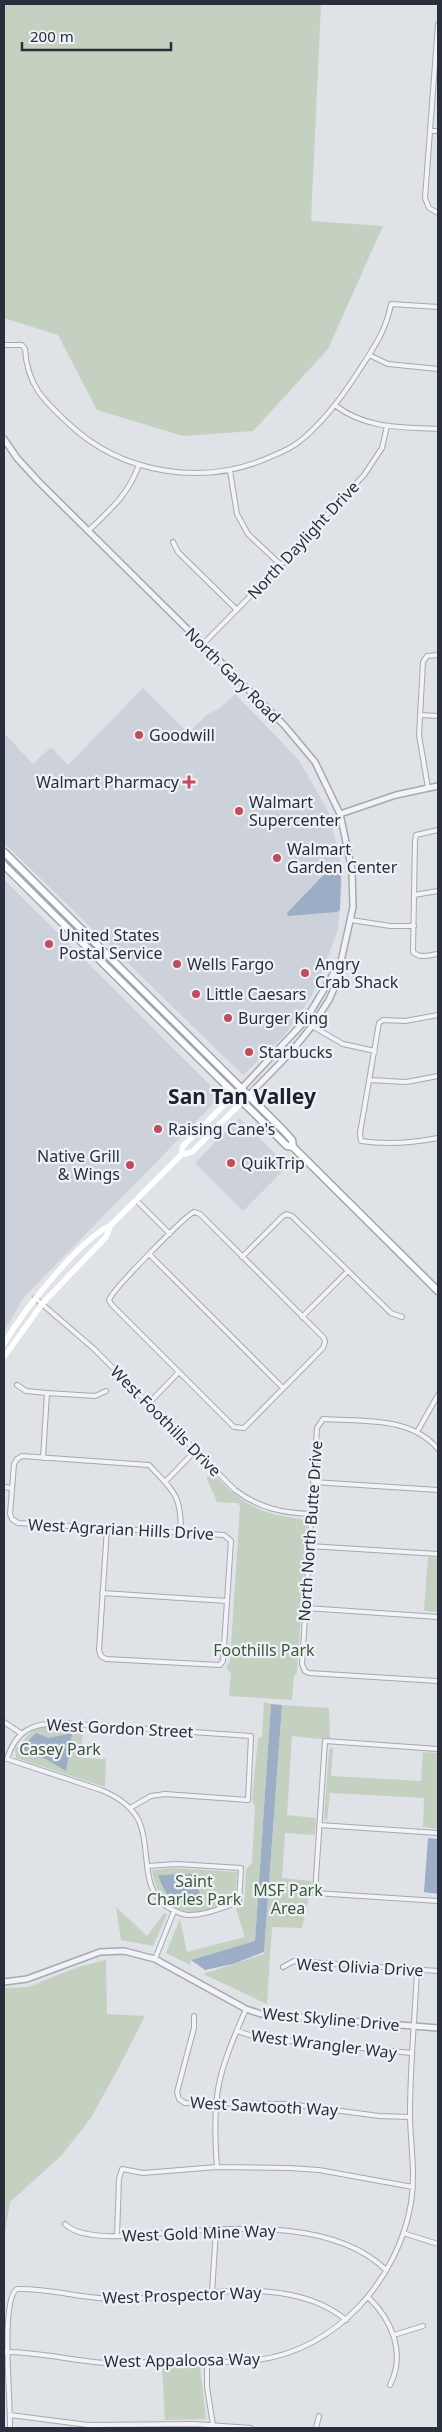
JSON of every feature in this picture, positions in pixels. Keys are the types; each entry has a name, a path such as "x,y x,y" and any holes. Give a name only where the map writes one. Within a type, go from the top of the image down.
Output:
{"main road":[{"path":"4,852 292,1140 293,1147"},
{"path":"4,865 242,1102 287,1146 293,1147 438,1291"},
{"path":"27,888 33,882"},
{"name":"North Gary Road","path":"181,1155 183,1146 241,1089"},
{"name":"North Gary Road","path":"4,1357 42,1304 106,1237 111,1226 181,1155 192,1152 248,1096"},
{"path":"196,1148 195,1143 199,1130"},
{"name":"North Gary Road","path":"4,1344 35,1298 100,1230 111,1226"}],"street":[{"path":"438,24 425,198 429,208 438,213"},
{"path":"430,131 438,131"},
{"path":"4,345 22,345 25,348 30,379 45,402 76,431 97,447 139,465 162,471 186,473 230,470 257,463 300,442 336,406 388,324 391,304 438,307"},
{"path":"369,355 388,364 438,369"},
{"path":"336,406 351,417 387,426 438,429"},
{"name":"North Daylight Drive","path":"203,644 281,565 364,475 382,448 387,426"},
{"name":"North Gary Road","path":"4,439 28,470 203,644 304,748 326,781 340,814 346,833 352,870 350,920 336,984 312,1026 292,1051 248,1096"},
{"path":"88,531 125,494 133,481 139,465"},
{"path":"230,470 237,514 248,534 281,565"},
{"path":"173,542 178,552 236,610"},
{"path":"428,788 420,746 423,662 427,656 438,655"},
{"path":"421,715 438,716"},
{"path":"340,814 396,795 438,786"},
{"path":"438,830 416,835 413,952 417,956 438,954"},
{"path":"414,895 438,891"},
{"path":"350,920 390,926 414,926"},
{"name":"North Gary Road","path":"241,1089 306,1020 340,963"},
{"path":"438,1015 405,1021 383,1020 379,1023 360,1133 361,1141 396,1144 438,1138"},
{"path":"312,1026 343,1044 375,1051"},
{"path":"370,1080 406,1082 438,1076"},
{"path":"136,1200 170,1234"},
{"path":"194,1212 200,1214 325,1342 323,1348 244,1428 238,1429 109,1300 170,1234 189,1214 194,1212"},
{"path":"242,1257 287,1214 292,1216 391,1313 402,1318"},
{"path":"150,1255 283,1388"},
{"path":"302,1317 348,1271"},
{"name":"West Foothills Drive","path":"35,1298 92,1348 246,1499 272,1510 311,1514"},
{"path":"149,1403 179,1372"},
{"path":"17,1385 26,1391 47,1393 95,1396 106,1391"},
{"path":"43,1458 47,1393"},
{"path":"438,1395 417,1432 438,1449"},
{"name":"North North Butte Drive","path":"417,1432 405,1426 384,1423 323,1419 319,1422 313,1482 302,1664 309,1673 438,1681"},
{"path":"165,1482 196,1451"},
{"path":"4,1488 12,1488 17,1459 22,1456 149,1465 177,1496 180,1505 180,1532"},
{"path":"313,1482 438,1490"},
{"name":"West Agrarian Hills Drive","path":"12,1488 10,1514 12,1520 18,1522 180,1532 229,1537 231,1541 227,1601"},
{"path":"102,1593 227,1601 223,1661 220,1665 106,1659 101,1656 99,1650 102,1593 107,1528"},
{"path":"309,1546 438,1554"},
{"path":"306,1608 438,1617"},
{"path":"4,1722 22,1734"},
{"name":"West Gordon Street","path":"61,1722 252,1736 248,1800 165,1794 152,1796 130,1808 112,1794 7,1759 11,1747 22,1734 42,1723 61,1722"},
{"path":"438,1749 325,1741 315,1893 438,1901"},
{"path":"130,1808 142,1830 147,1866 151,1888 161,1903 174,1911 188,1915 204,1913 239,1902 241,1868 177,1864 147,1866"},
{"path":"320,1825 438,1833"},
{"path":"155,1959 174,1911"},
{"name":"West Skyline Drive","path":"4,1982 26,1979 100,1952 124,1951 155,1959 246,2009 279,2017 438,2028"},
{"name":"West Olivia Drive","path":"283,1967 294,1961 438,1971"},
{"name":"West Appaloosa Way","path":"6,2352 26,2352 107,2362 259,2360 291,2352 322,2337 346,2320 368,2297 386,2270 403,2234 408,2217 413,2187 410,2117 418,1969"},
{"path":"217,2167 217,2102 222,2073 236,2031 246,2009"},
{"name":"West Sawtooth Way","path":"194,2016 194,2028 177,2092 179,2099 186,2102 289,2104 378,2116 410,2117"},
{"name":"West Wrangler Way","path":"236,2031 260,2038 412,2053"},
{"path":"116,2236 119,2178 122,2170 143,2173 217,2167 319,2170 413,2187"},
{"name":"West Gold Mine Way","path":"66,2224 70,2229 80,2232 116,2236 216,2230 279,2230 322,2236 354,2249 380,2264 386,2270"},
{"path":"212,2293 216,2230"},
{"path":"403,2234 438,2244"},
{"name":"West Prospector Way","path":"6,2352 12,2291 24,2289 113,2299 264,2292 293,2295 325,2304 346,2320"},
{"path":"368,2297 380,2308 394,2335 398,2362 396,2373 390,2384"},
{"path":"394,2335 423,2326"},
{"path":"6,2352 6,2384 10,2428"},
{"path":"207,2361 207,2387 213,2425"},
{"path":"10,2415 88,2425 213,2425 251,2428"},
{"path":"316,2428 319,2416"}],"shaded area":[{"path":"143,688 188,733 208,714 219,709 235,694 299,760 329,813 341,864 342,883 338,929 311,997 284,1036 243,1075 4,843 4,733 33,764 51,747 68,765"},
{"path":"4,879 221,1096 24,1297 4,1332"},
{"path":"239,1118 288,1166 243,1211 195,1163"}],"green space":[{"path":"4,4 321,4 311,221 383,226 328,349 253,431 183,436 97,410 58,335 4,318"},
{"name":"Foothills Park","path":"213,1474 235,1494 265,1512 307,1520 297,1672 294,1676 292,1700 229,1696 231,1673 226,1668 230,1661 240,1506 237,1503 217,1502 206,1477"},
{"path":"428,1557 438,1558 438,1612 424,1611"},
{"path":"264,1702 271,1704 255,1941 191,1960 190,1965 166,1953 180,1919 187,1952 245,1937 236,1909 244,1906 246,1869 252,1863 255,1807 252,1800 258,1738 262,1737"},
{"name":"MSF Park Area","path":"282,1705 329,1708 330,1738 292,1736 287,1815 316,1818 315,1835 285,1833 282,1878 312,1881 302,1928 272,1927 267,2004 203,1974 264,1954"},
{"name":"Casey Park","path":"49,1726 83,1728 81,1758 106,1759 105,1787 16,1758 15,1749 33,1730"},
{"path":"333,1747 331,1776 421,1781 423,1752 438,1753 438,1829 423,1827 424,1798 330,1793 327,1822 324,1818 329,1750"},
{"name":"Saint Charles Park","path":"174,1868 237,1872 235,1900 198,1912 189,1912 173,1907 156,1887 152,1870"},
{"path":"116,1907 147,1936 164,1913 167,1915 153,1946 121,1940"},
{"path":"106,1960 107,2014 145,2016 90,2119 61,2156 10,2202 4,2239 4,1988 28,1987 78,1967"},
{"path":"200,2366 206,2419 165,2420 162,2367"}],"water":[{"path":"335,863 341,864 340,910 337,912 288,916 287,913"},
{"path":"271,1704 282,1705 264,1952 233,1964 205,1970 191,1960 255,1941"},
{"path":"36,1733 49,1738 72,1733 66,1771 44,1758 22,1756 24,1745"},
{"path":"428,1838 438,1839 438,1894 424,1892"},
{"path":"194,1874 203,1905 179,1903 173,1900 165,1891 158,1875"}],"place":[{"name":"Goodwill","path":"139,735"},
{"name":"Walmart Pharmacy","path":"189,782"},
{"name":"Walmart Supercenter","path":"239,811"},
{"name":"Walmart Garden Center","path":"277,858"},
{"name":"United States Postal Service","path":"49,944"},
{"name":"Wells Fargo","path":"177,964"},
{"name":"Angry Crab Shack","path":"305,973"},
{"name":"Little Caesars","path":"196,994"},
{"name":"Burger King","path":"228,1018"},
{"name":"Starbucks","path":"249,1052"},
{"name":"Raising Cane's","path":"158,1129"},
{"name":"QuikTrip","path":"231,1163"},
{"name":"Native Grill & Wings","path":"130,1165"}],"district":[{"name":"San Tan Valley","path":"242,1096"}]}
